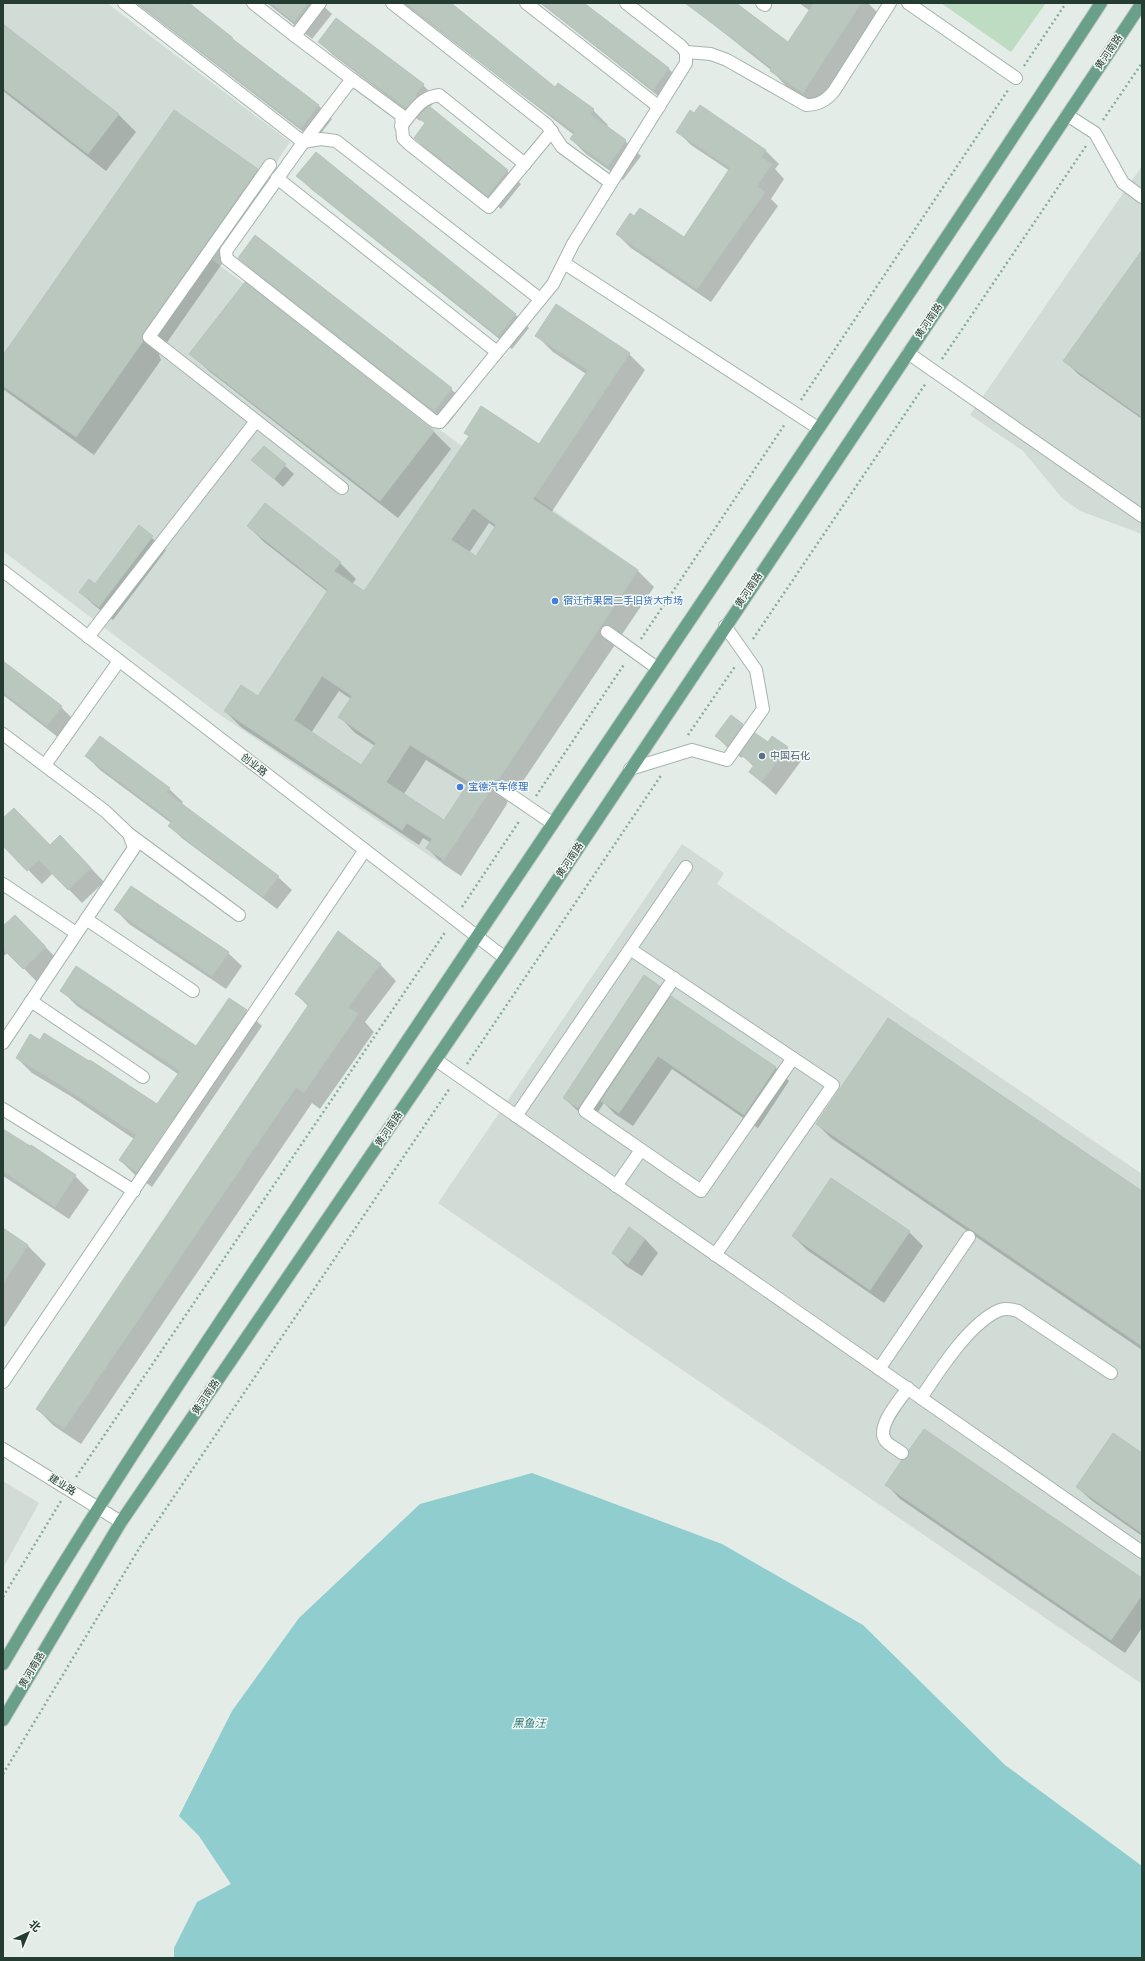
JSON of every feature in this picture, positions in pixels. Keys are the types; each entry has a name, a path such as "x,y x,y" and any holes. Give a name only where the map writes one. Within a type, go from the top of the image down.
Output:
{"main road":[{"path":"3,1664 98,1507 476,936 985,181 1101,3"},
{"name":"黄河南路","path":"3,1720 121,1522 505,958 725,626 1142,3"}],"street":[{"path":"124,3 303,142"},
{"path":"253,3 294,36 400,115 403,138 489,207 552,131"},
{"path":"294,36 320,3"},
{"path":"392,3 552,131 562,147 611,183"},
{"path":"526,3 659,107"},
{"path":"352,79 303,142 226,251 227,259 434,420 440,422 553,284 573,244 686,63 686,52 681,46 626,3"},
{"path":"686,52 711,54 722,58 806,105 814,105 827,99 834,91 890,3"},
{"path":"908,3 1016,78"},
{"path":"402,126 420,103 428,97 439,95 525,164"},
{"path":"1067,115 1095,133 1123,183 1142,197"},
{"path":"303,142 321,138 336,141 540,299"},
{"path":"270,165 149,338 342,488"},
{"path":"278,178 497,352"},
{"path":"564,263 818,428"},
{"path":"908,353 1142,516"},
{"path":"88,637 256,421"},
{"name":"创业路","path":"3,572 505,958"},
{"path":"630,769 692,750 726,760 762,709 756,670 725,626"},
{"path":"607,632 657,668"},
{"path":"45,765 119,661"},
{"path":"3,734 105,811 129,834 239,915"},
{"path":"499,787 552,823"},
{"path":"3,1043 134,848 129,834"},
{"path":"3,1382 366,850"},
{"path":"516,1116 686,867"},
{"path":"3,884 76,934"},
{"path":"86,919 193,992"},
{"path":"630,949 833,1085 715,1255"},
{"path":"674,978 585,1112 701,1191 793,1058"},
{"path":"32,1001 143,1077"},
{"path":"436,1060 1142,1552"},
{"path":"3,1109 134,1191"},
{"path":"616,1186 641,1150"},
{"path":"879,1369 969,1237"},
{"path":"921,1398 952,1352 985,1319 1000,1310 1018,1310 1111,1373"},
{"path":"902,1453 885,1441 882,1433 883,1424 908,1388"},
{"name":"建业路","path":"3,1449 121,1522"}],"path":[{"path":"3,1774 140,1547 1142,63"}],"shaded area":[{"path":"3,3 107,3 290,142 211,259 459,444 636,568 439,862 216,712 3,551"},
{"path":"1142,166 1142,535 1080,511 1062,498 1023,451 970,415"},
{"path":"682,844 724,873 717,884 1142,1174 1142,1684 438,1203"},
{"path":"3,1481 39,1503 3,1568"}],"green space":[{"path":"941,3 1046,3 1011,52"}],"water":[{"name":"黑鱼汪","path":"532,1473 722,1544 863,1625 1005,1765 1142,1866 1142,1958 174,1958 174,1948 197,1902 231,1884 199,1836 179,1816 232,1711 299,1618 420,1504"}],"building":[{"path":"138,3 189,3 233,38 232,39 319,105 301,128"},
{"path":"270,3 308,3 294,22"},
{"path":"406,3 451,3 555,87 558,83 594,109 590,114 626,140 608,166 570,139 575,132 525,97"},
{"path":"541,3 584,3 669,68 653,90"},
{"path":"685,3 736,3 788,42 814,3 861,3 803,93 770,71 772,68"},
{"path":"336,18 424,84 415,96 416,97 406,108 318,42"},
{"path":"3,24 119,114 88,154 3,88"},
{"path":"700,105 766,150 761,157 772,164 757,186 765,192 697,289 616,234 630,213 634,216 640,208 684,237 730,168 676,132 690,110 694,113"},
{"path":"429,106 508,170 487,196 414,138 425,123 418,117"},
{"path":"174,110 258,169 143,333 143,341 76,437 3,386 3,355"},
{"path":"316,152 516,314 498,336 296,176"},
{"path":"255,235 452,388 434,411 238,258"},
{"path":"1142,250 1142,417 1063,361"},
{"path":"245,282 434,431 380,501 189,354"},
{"path":"556,304 630,353 533,499 638,570 498,780 493,783 492,788 444,860 426,848 432,839 407,823 402,830 224,711 241,685 258,696 328,590 247,526 265,503 341,562 334,571 364,591 469,436 464,433 481,406 539,444 588,370 535,336","holes":["473,508 496,525 476,556 451,540","322,676 352,696 338,717 376,743 361,765 294,720","410,745 469,782 444,820 386,782"]},
{"path":"264,446 286,464 274,479 251,460"},
{"path":"139,525 153,536 99,607 79,592 89,579 95,584"},
{"path":"3,661 62,706 47,726 3,692"},
{"path":"731,715 743,724 728,746 715,736"},
{"path":"755,733 768,742 772,736 788,747 762,782 749,772 754,765 740,754"},
{"path":"100,736 170,788 166,792 279,876 263,897 168,826 172,821 85,756"},
{"path":"14,808 50,845 60,835 91,868 68,890 39,860 27,871 3,846 3,818"},
{"path":"131,886 229,952 212,976 114,910"},
{"path":"15,915 46,947 23,969 3,949 3,926"},
{"path":"338,931 381,964 348,1007 358,1014 304,1093 296,1087 64,1429 36,1409 309,1004 295,994"},
{"path":"76,966 196,1046 229,998 247,1010 137,1172 119,1160 136,1135 56,1082 16,1058 30,1034 40,1040 44,1033 89,1061 90,1060 157,1104 180,1071 60,991"},
{"path":"644,975 660,986 578,1108 563,1098"},
{"path":"671,996 776,1067 744,1115 658,1056 619,1113 601,1101"},
{"path":"888,1018 1142,1191 1142,1346 816,1124"},
{"path":"3,1129 30,1146 31,1145 76,1175 55,1207 3,1171"},
{"path":"831,1178 910,1231 870,1290 792,1236"},
{"path":"629,1227 645,1239 628,1264 612,1253"},
{"path":"3,1228 28,1245 3,1284"},
{"path":"924,1429 1142,1578 1142,1595 1111,1640 885,1485 902,1460 908,1457 909,1450"},
{"path":"1113,1433 1142,1453 1142,1533 1076,1487"}],"place":[{"name":"宿迁市果园二手旧货大市场","path":"555,601"},
{"name":"中国石化","path":"762,756"},
{"name":"宝德汽车修理","path":"460,787"}]}
